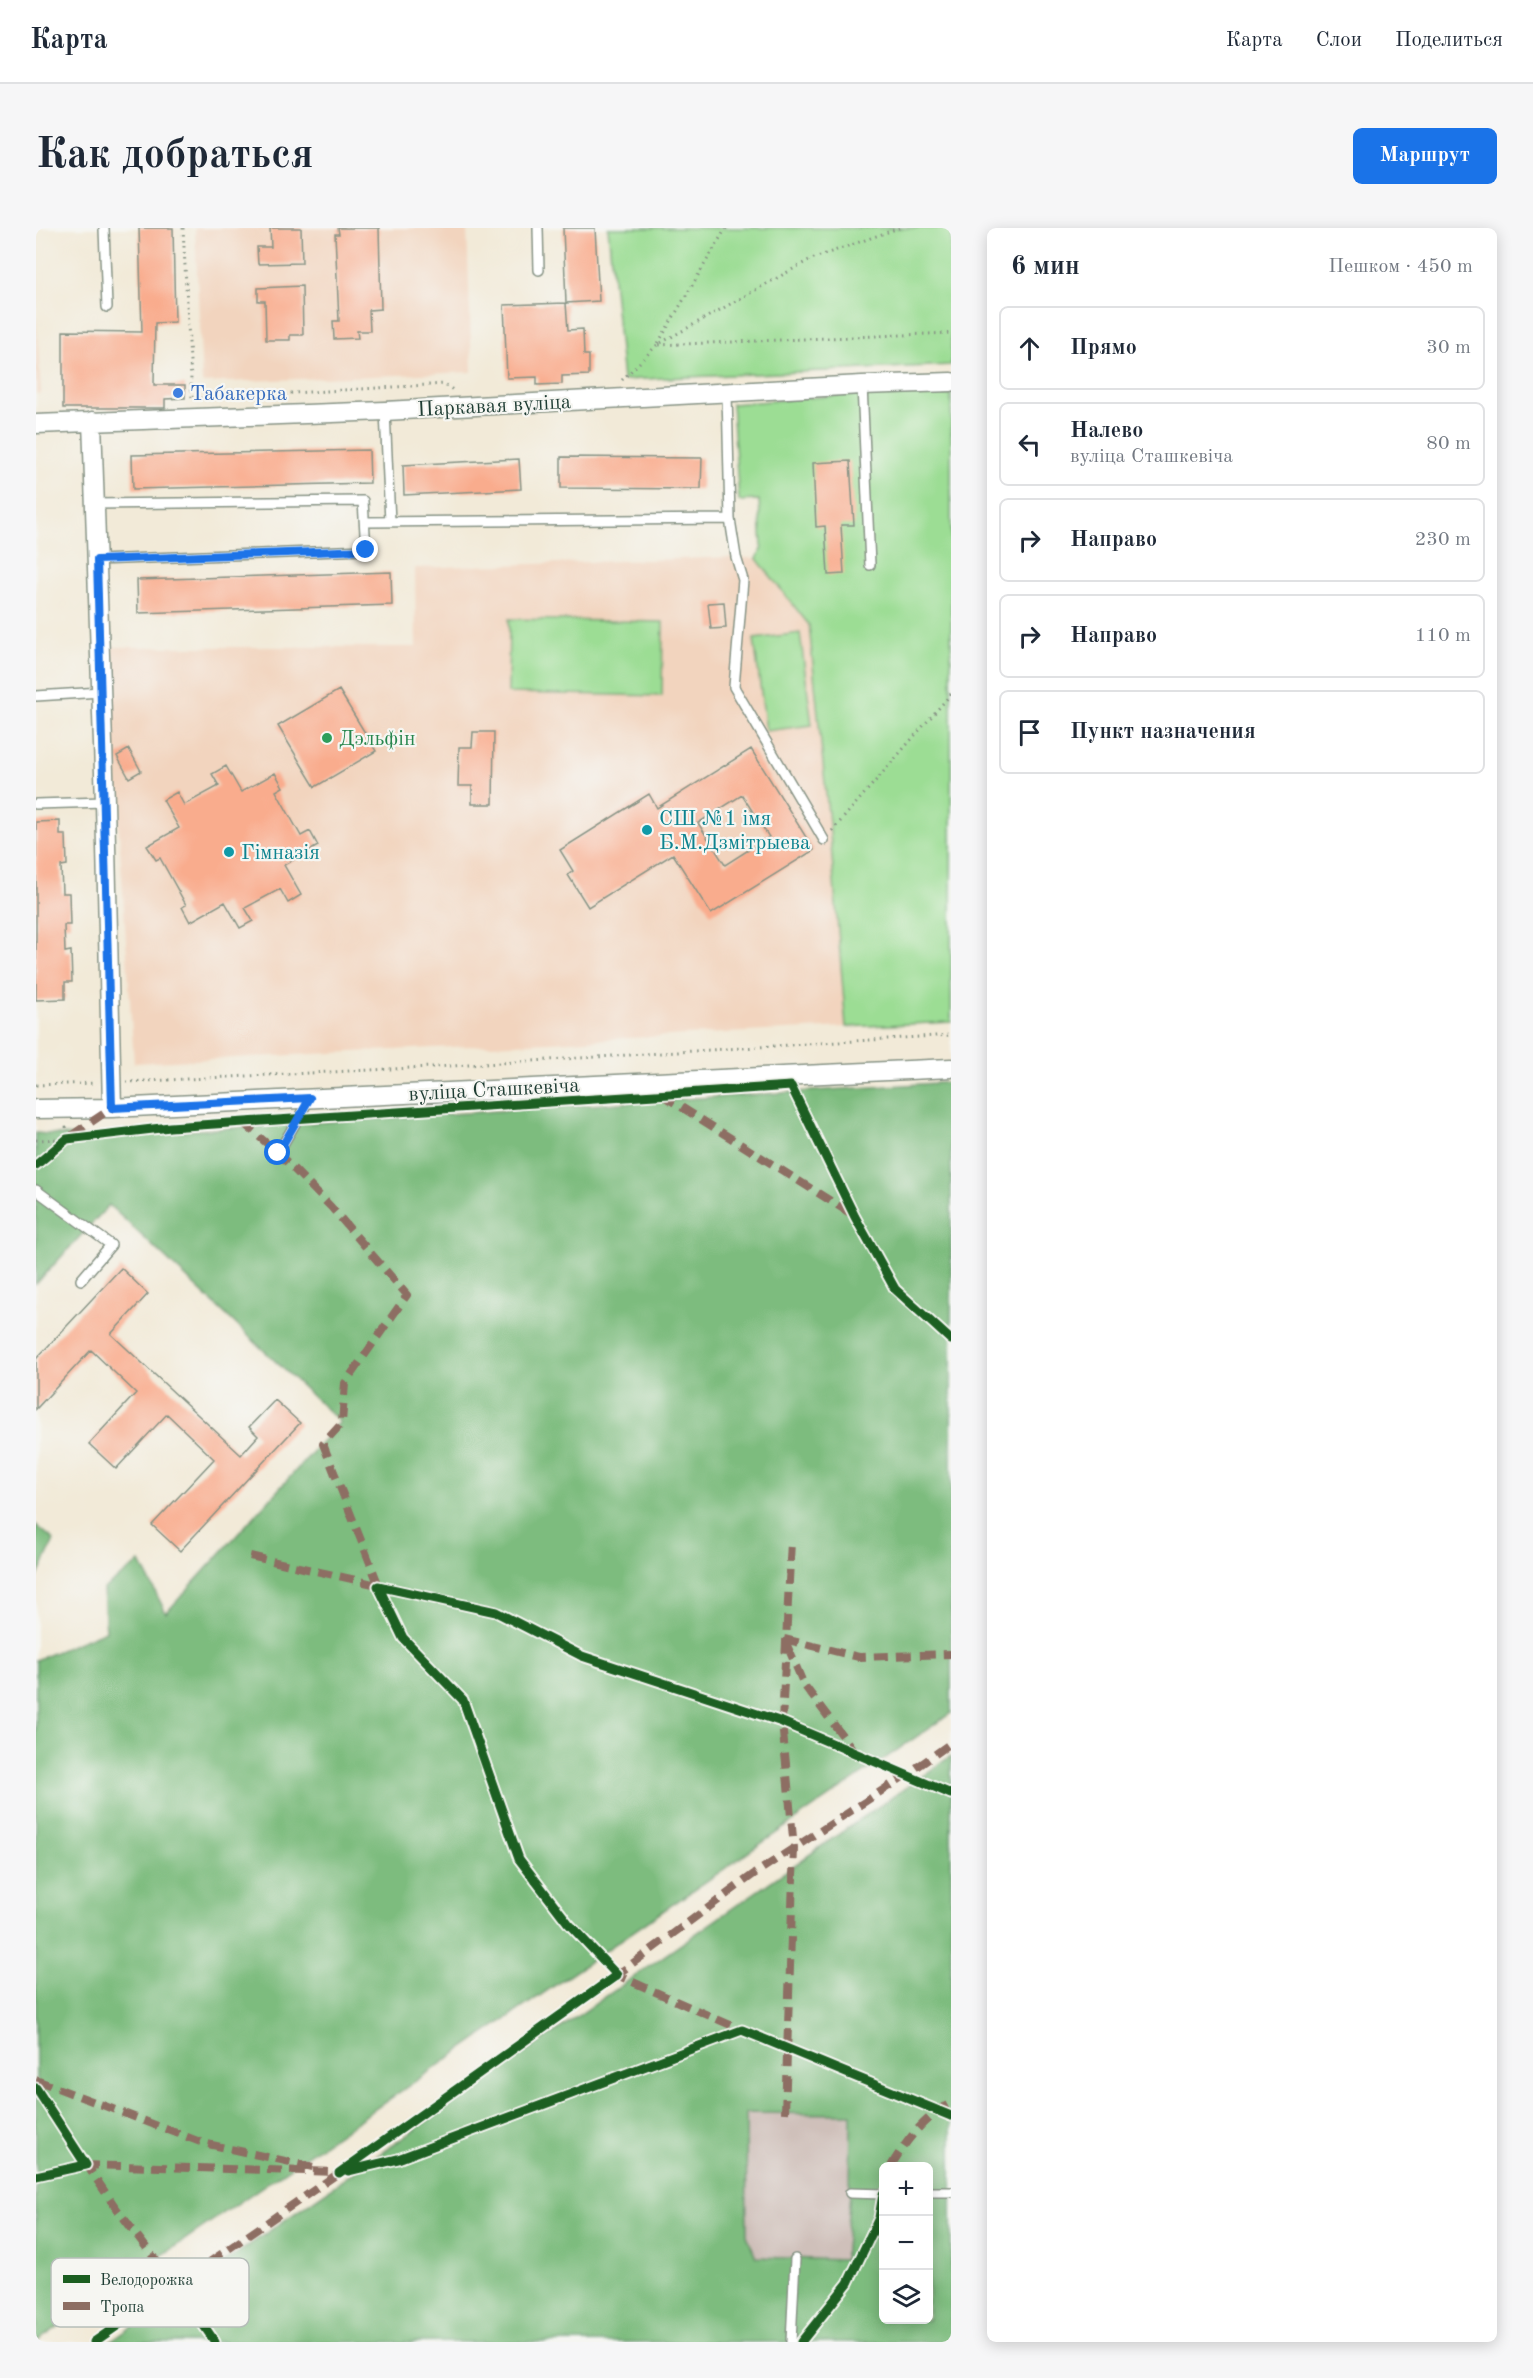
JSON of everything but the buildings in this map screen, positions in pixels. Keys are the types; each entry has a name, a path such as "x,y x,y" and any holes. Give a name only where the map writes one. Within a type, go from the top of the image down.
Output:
{"street":[{"name":"Паркавая вуліца","path":"36,424 385,411 951,382"},
{"path":"92,421 105,802 112,1108"},
{"name":"вуліца Сташкевіча","path":"36,1109 112,1108 951,1068"}],"lane":[{"path":"104,228 107,308"},
{"path":"538,228 539,270"},
{"path":"862,385 870,565"},
{"path":"727,393 730,519 743,580 734,687 824,840"},
{"path":"385,411 390,522"},
{"path":"95,504 363,501 365,522 366,550 97,560"},
{"path":"365,522 730,519"},
{"path":"36,696 101,692"},
{"path":"36,804 105,802"},
{"path":"278,1153 310,1098"},
{"path":"36,1190 111,1245 81,1280"},
{"path":"933,2192 951,2192"},
{"path":"850,2193 879,2194"},
{"path":"791,2342 795,2259"}],"path":[{"path":"183,228 192,399 445,384 459,395"},
{"path":"615,384 623,380 657,345 726,228"},
{"path":"657,345 811,259 899,228"},
{"path":"657,345 951,333"},
{"path":"824,840 951,694"},
{"path":"36,1085 452,1066 951,1035"},
{"path":"66,1139 170,1127 298,1118"}],"shaded area":[{"path":"195,228 467,228 472,372 202,383"},
{"path":"36,315 41,393 36,394"},
{"path":"736,557 757,559 809,625 830,833 846,1027 134,1063 107,647 416,647 415,568"},
{"path":"746,2113 851,2114 850,2193 844,2261 756,2257 747,2235"}],"green space":[{"path":"608,228 951,228 951,365 623,380"},
{"path":"951,394 951,1022 846,1027 830,833 809,625 757,559 762,547 759,500 739,501 732,404 843,395"},
{"path":"509,619 663,622 662,696 508,693"},
{"path":"800,633 812,725 766,731 754,639"},
{"path":"951,1082 951,1713 158,2258 51,2258 51,2327 58,2327 36,2342 36,1660 106,1631 103,1589 140,1562 166,1613 340,1422 109,1205 36,1284 36,1133 88,1137"},
{"path":"36,1525 54,1540 36,1580"},
{"path":"951,1756 951,2342 110,2342 132,2327 249,2327 249,2258 231,2258","holes":["746,2113 851,2114 850,2193 844,2260 756,2257 747,2235"]}],"marked path":[{"path":"662,1095 853,1215"},
{"path":"72,1135 112,1108"},
{"path":"242,1122 278,1153 331,1207 407,1295 345,1383 342,1423 323,1444 381,1591"},
{"path":"785,2113 794,1848 782,1722 791,1541"},
{"path":"250,1556 382,1586"},
{"path":"784,1639 859,1657 951,1654"},
{"path":"787,1645 804,1685 854,1751"},
{"path":"614,1977 754,1874 951,1743"},
{"path":"613,1971 617,1975 744,2031"},
{"path":"36,2080 203,2143 313,2167"},
{"path":"894,2162 916,2130 932,2115 951,2103"},
{"path":"84,2161 154,2258"},
{"path":"83,2165 341,2172"},
{"path":"215,2258 343,2170"}],"cycle path":[{"path":"36,1165 67,1139 170,1127 791,1086 855,1217 895,1289 951,1340"},
{"path":"378,1586 496,1612 582,1656 782,1722 951,1794"},
{"path":"339,2173 617,1975 568,1923 519,1859 463,1700 403,1638 378,1586"},
{"path":"348,2171 398,2159 742,2030 951,2116"},
{"path":"36,2088 86,2165 36,2176"},
{"path":"801,2342 848,2283 879,2216"},
{"path":"94,2342 116,2327"},
{"path":"205,2327 215,2342"}],"place":[{"name":"Табакерка","path":"178,393"},
{"name":"Дэльфін","path":"327,738"},
{"name":"СШ №1 імя Б.М.Дзмітрыева","path":"647,830"},
{"name":"Гімназія","path":"229,852"}],"route":[{"path":"278,1153 310,1098 112,1108 97,560 366,550"}]}
